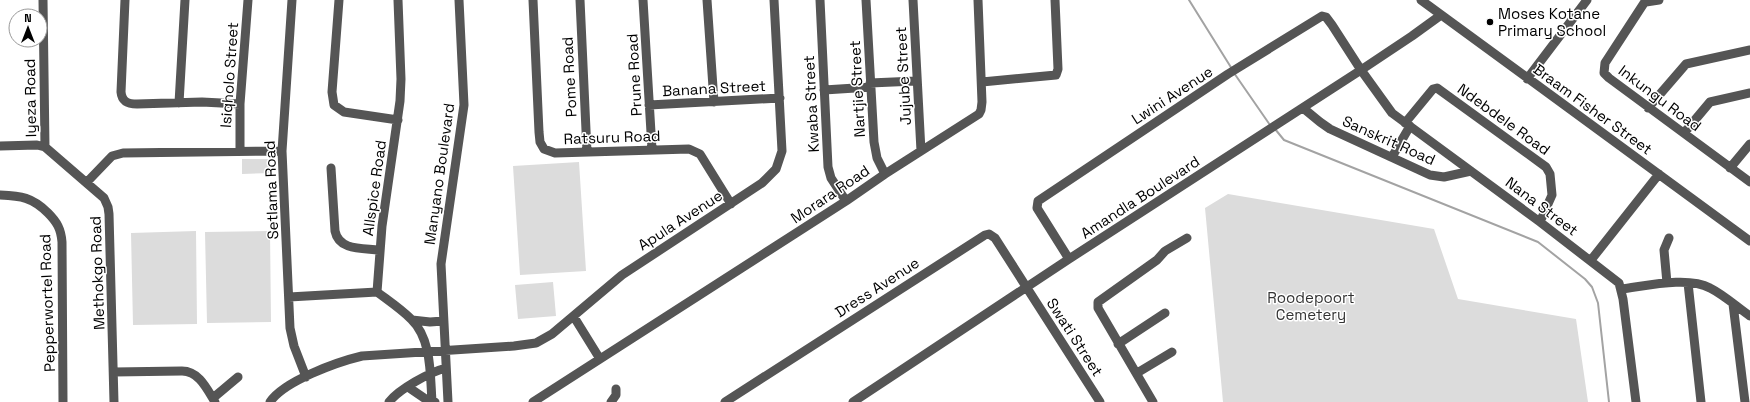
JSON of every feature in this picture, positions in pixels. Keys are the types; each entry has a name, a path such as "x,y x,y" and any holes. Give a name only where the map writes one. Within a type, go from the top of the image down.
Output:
{"street":[{"name":"Iyeza Road","path":"43,0 45,147"},
{"path":"125,0 121,92 122,98 128,104 240,104"},
{"path":"179,103 184,0"},
{"name":"Isiqholo Street","path":"240,151 240,104 248,0"},
{"name":"Setlama Road","path":"292,0 282,151 292,337 297,355 306,377"},
{"path":"340,0 332,92 334,105 344,112 398,120"},
{"name":"Allspice Road","path":"377,292 379,250 398,120 401,79 398,0"},
{"name":"Manyano Boulevard","path":"448,402 443,321 442,255 464,105 460,0"},
{"name":"Ratsuru Road","path":"532,0 540,142 544,149 551,153 683,148 694,150 703,159 731,204"},
{"name":"Pome Road","path":"580,0 587,152"},
{"name":"Prune Road","path":"643,0 652,149"},
{"path":"707,0 714,102"},
{"name":"Apula Avenue","path":"270,402 282,389 306,377 347,360 362,356 514,346 536,343 552,334 622,275 762,183 774,173 778,166 782,145 774,0"},
{"name":"Kwaba Street","path":"820,0 829,172 834,183 846,201"},
{"name":"Nartjie Street","path":"866,0 875,153 885,174"},
{"name":"Jujube Street","path":"913,0 916,80 921,151"},
{"name":"Morara Road","path":"533,402 979,114 982,105 982,82 978,0"},
{"path":"982,82 1056,75 1058,69 1054,0"},
{"name":"Braam Fisher Street","path":"1421,0 1750,241"},
{"path":"1527,79 1587,0"},
{"path":"1646,1 1659,0"},
{"name":"Inkungu Road","path":"1646,1 1608,59 1603,70 1609,78 1648,108 1750,182"},
{"name":"Amandla Boulevard","path":"853,402 1026,287 1361,70 1441,15"},
{"name":"Lwini Avenue","path":"1069,259 1037,208 1038,201 1228,74 1322,16 1326,17 1332,25 1361,70"},
{"path":"1648,108 1686,64 1750,50"},
{"name":"Nana Street","path":"1361,70 1390,111 1591,260 1616,280 1621,289"},
{"path":"824,90 916,80"},
{"name":"Ndebdele Road","path":"1408,125 1433,89 1437,88 1546,167 1550,174 1552,195 1540,222"},
{"path":"1684,133 1710,102 1750,93"},
{"name":"Banana Street","path":"650,105 780,98"},
{"name":"Sanskrit Road","path":"1303,108 1330,129 1435,176 1450,176 1472,171"},
{"path":"1392,158 1408,125"},
{"path":"1730,168 1750,144"},
{"path":"0,146 37,145 45,147"},
{"name":"Methokgo Road","path":"45,147 104,198 108,207 114,402"},
{"path":"87,182 108,160 118,154 282,151"},
{"path":"331,168 334,225 338,239 348,246 379,250"},
{"path":"1591,260 1658,174"},
{"name":"Pepperwortel Road","path":"0,195 22,197 34,200 53,218 60,228 62,242 63,402"},
{"name":"Dress Avenue","path":"725,402 985,235 992,234 1026,287"},
{"path":"1153,402 1098,308 1098,302 1157,260 1165,251 1187,238"},
{"path":"1667,284 1664,250 1669,238"},
{"path":"1688,283 1701,402"},
{"path":"1636,402 1621,289 1667,284 1688,283 1704,285 1750,316"},
{"name":"Swati Street","path":"1026,287 1100,402"},
{"path":"289,297 377,292 412,320 420,331 428,352 434,402 427,400 408,387"},
{"path":"1733,304 1745,402"},
{"path":"1118,344 1165,313"},
{"path":"574,316 600,359"},
{"path":"412,320 443,321"},
{"path":"1137,373 1172,352"},
{"path":"389,402 394,396 430,373 446,368"},
{"path":"114,372 187,371 198,377 214,400 238,377"},
{"path":"611,402 616,395 616,389"}],"green space":[{"path":"242,159 271,159 271,173 242,174"},
{"path":"579,162 586,271 520,275 513,166"},
{"name":"Roodepoort Cemetery","path":"1228,194 1434,229 1458,299 1576,319 1588,402 1223,402 1205,208"},
{"path":"196,231 197,324 133,325 131,233"},
{"path":"270,231 271,322 207,323 205,232"},
{"path":"553,282 556,316 518,319 515,285"}],"waterway":[{"path":"1189,0 1232,69"},
{"path":"1234,73 1270,125"},
{"path":"1275,129 1284,140 1538,242 1585,279 1592,287 1598,303 1609,402"}],"place":[{"name":"Moses Kotane Primary School","path":"1490,22"}]}
